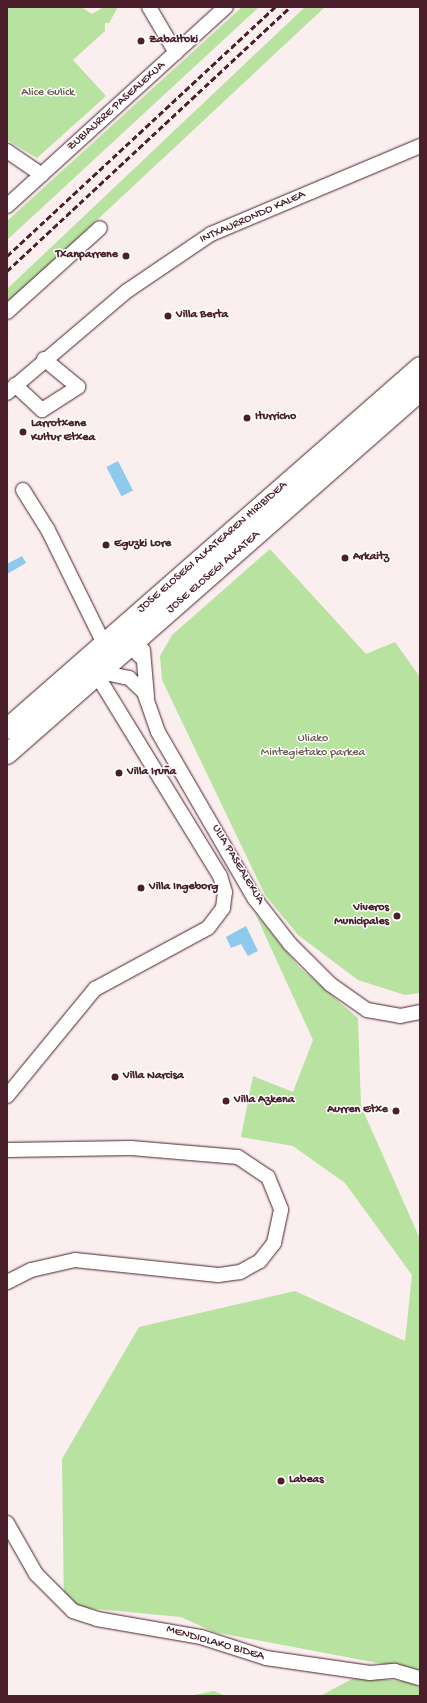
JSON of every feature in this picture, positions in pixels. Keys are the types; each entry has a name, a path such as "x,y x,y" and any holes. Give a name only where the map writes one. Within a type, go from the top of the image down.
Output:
{"main road":[{"name":"JOSE ELOSEGI ALKATEAREN HIRIBIDEA","path":"7,729 420,367"},
{"name":"JOSE ELOSEGI ALKATEA","path":"7,754 97,675 137,652 147,631 420,391"}],"street":[{"path":"149,7 176,53"},
{"name":"ZUBIAURRE PASEALEKUA","path":"7,206 226,7"},
{"name":"INTXAURRONDO KALEA","path":"44,359 78,387 42,410 11,389 44,359 144,278 212,234 420,146"},
{"path":"7,151 42,175"},
{"path":"7,312 100,228"},
{"path":"24,490 48,530 104,644 119,640 137,652 148,701"},
{"name":"ULIA PASEALEKUA","path":"97,675 113,673 129,678 148,701 158,732 251,892 290,944 330,984 367,1010 400,1016 420,1012"},
{"path":"7,1096 95,989 208,928 219,916 225,900 220,876 97,675"},
{"path":"7,1150 131,1148 238,1157 268,1177 281,1210 274,1243 260,1261 240,1272 218,1275 75,1260 31,1270 7,1282"},
{"name":"MENDIOLAKO BIDEA","path":"7,1524 36,1574 73,1611 97,1619 201,1637 266,1658 370,1673 395,1671 420,1678"}],"green space":[{"name":"Alice Gulick","path":"7,7 81,7 92,14 104,7 118,7 109,23 105,23 105,31 73,60 106,96 37,158 7,140"},
{"path":"242,7 259,7 7,240 7,221"},
{"path":"305,7 325,7 7,304 7,289"},
{"name":"Uliako Mintegietako parkea","path":"270,549 366,654 395,642 420,677 420,993 405,995 358,980 298,935 265,895 162,680 160,656 172,635"},
{"path":"255,913 299,967 358,1018 361,1106 420,1239 420,1671 214,1632 181,1617 64,1606 62,1459 139,1327 295,1291 405,1341 412,1275 345,1183 293,1146 241,1137 253,1076 293,1092 313,1040"},
{"path":"356,1677 411,1682 420,1688 420,1696 320,1696"},
{"path":"214,1691 226,1696 190,1696"}],"water":[{"path":"118,461 133,490 121,496 106,467"},
{"path":"22,556 26,563 7,574 7,564"},
{"path":"246,926 258,951 248,956 241,944 231,948 226,937"}],"railway":[{"path":"7,256 275,7"},
{"path":"7,271 290,7"}],"place":[{"name":"Zabaltoki","path":"141,41"},
{"name":"Txanparrene","path":"126,256"},
{"name":"Villa Berta","path":"168,316"},
{"name":"Iturricho","path":"247,418"},
{"name":"Larrotxene Kultur Etxea","path":"23,432"},
{"name":"Eguzki Lore","path":"106,545"},
{"name":"Arkaitz","path":"345,558"},
{"name":"Villa Iruña","path":"119,773"},
{"name":"Villa Ingeborg","path":"141,888"},
{"name":"Viveros Municipales","path":"397,916"},
{"name":"Villa Narcisa","path":"115,1077"},
{"name":"Villa Azkena","path":"226,1101"},
{"name":"Aurren Etxe","path":"396,1111"},
{"name":"Labeas","path":"281,1481"}]}
